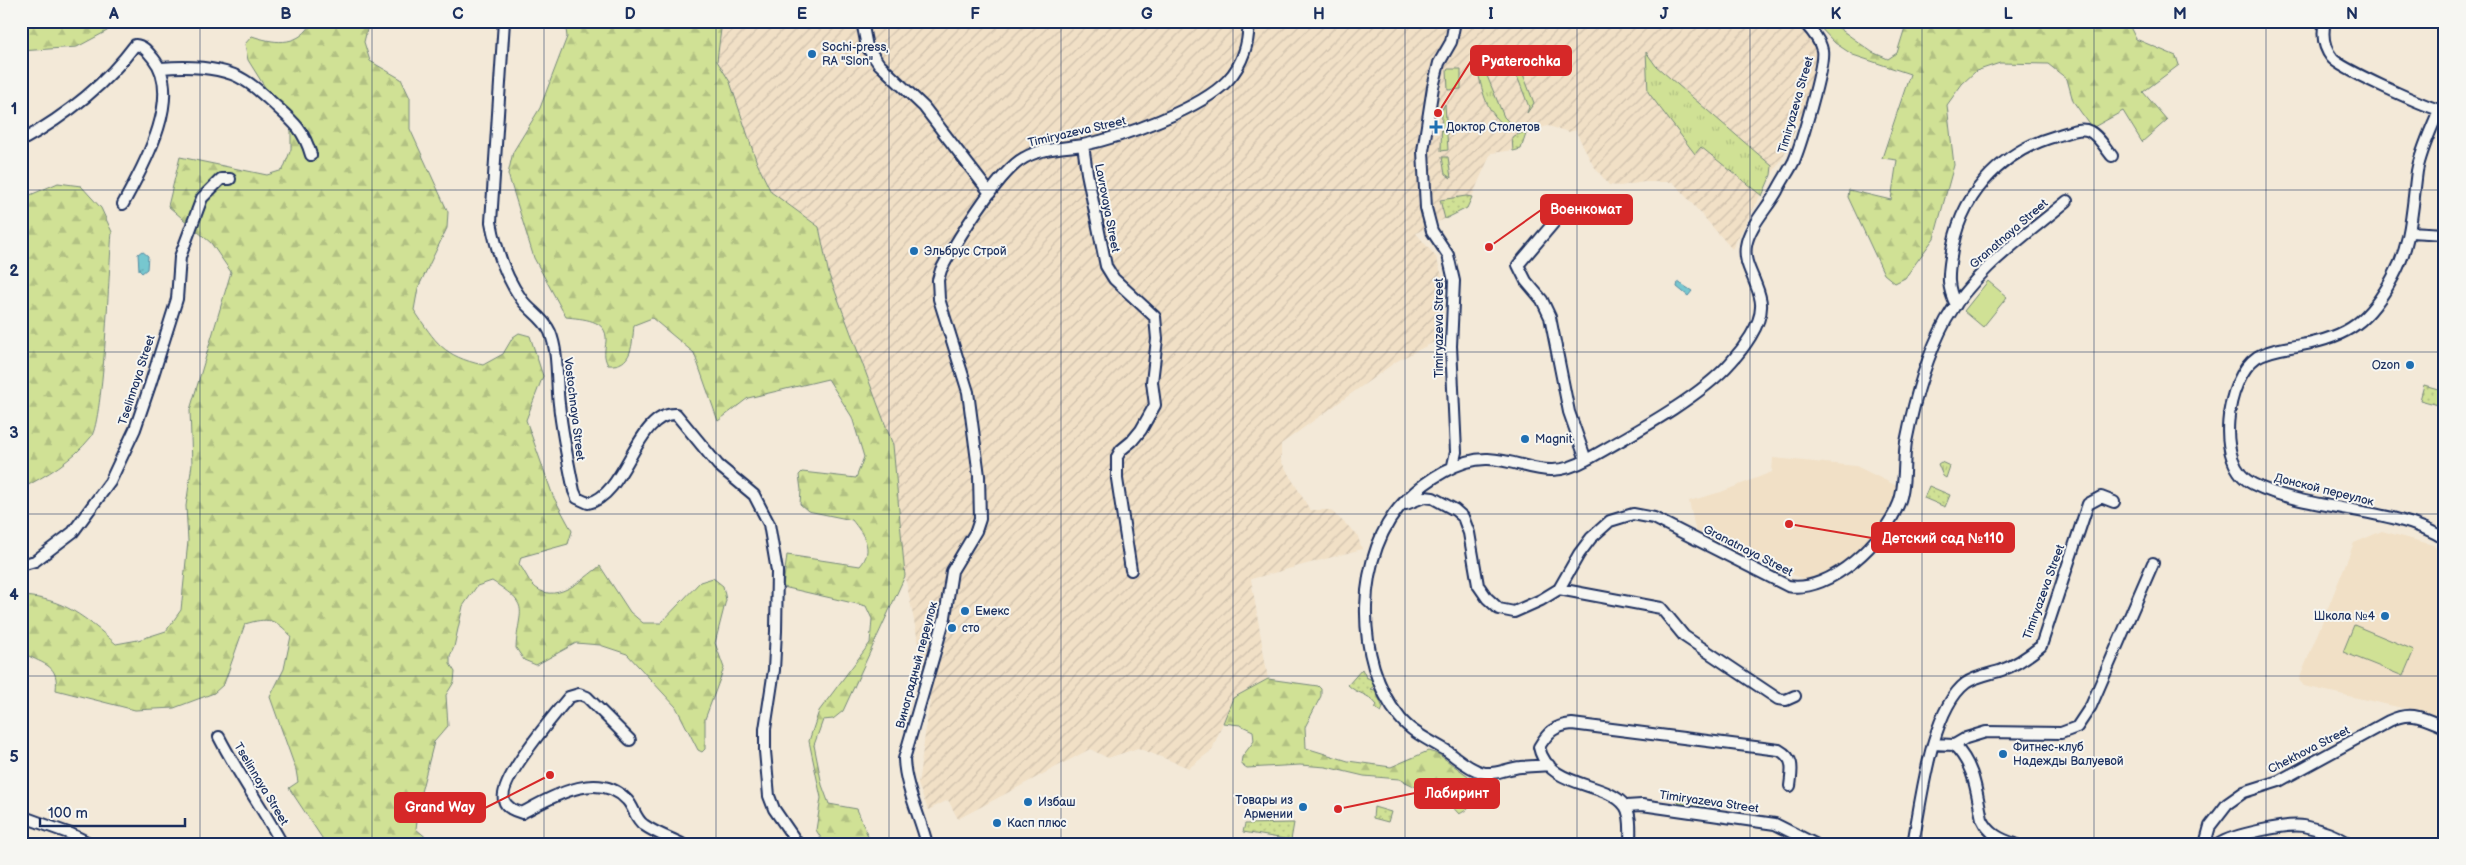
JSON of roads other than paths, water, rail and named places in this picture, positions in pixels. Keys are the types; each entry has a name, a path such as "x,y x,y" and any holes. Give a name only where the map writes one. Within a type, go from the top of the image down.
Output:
{"street":[{"name":"Vostochnaya Street","path":"504,21 491,222 495,246 513,286 550,332 557,371 558,402 574,491 578,498 588,503 600,498 616,479 656,421 670,413 676,414 718,465 754,495 759,502 769,524 777,571 774,670 765,729 769,796 774,809 798,844"},
{"path":"862,21 867,47 879,64 924,107 990,193"},
{"name":"Timiryazeva Street","path":"990,193 1013,164 1025,157 1083,145 1135,131 1210,95 1229,79 1244,52 1250,37 1248,21"},
{"name":"Timiryazeva Street","path":"1453,466 1456,452 1450,346 1454,281 1448,255 1432,231 1426,208 1423,151 1433,87 1439,63 1451,42 1455,21"},
{"name":"Timiryazeva Street","path":"1803,21 1822,46 1823,54 1816,91 1797,152 1776,193 1751,233 1746,246 1746,260 1759,293 1762,308 1758,321 1730,363 1709,382 1669,410 1586,460 1561,471 1541,470 1489,459 1474,460 1453,466 1408,498 1394,513 1379,538 1372,558 1366,611 1368,646 1389,701 1399,718 1412,730 1481,772 1497,773 1519,767 1549,765 1563,776 1615,798 1626,806 1642,805 1775,824 1815,844"},
{"path":"2325,21 2322,36 2332,59 2373,81 2442,111"},
{"path":"21,141 56,121 120,66 135,45 146,49 161,68 166,92 151,149 123,204"},
{"path":"161,68 202,68 226,72 244,79 288,117 305,136 311,155"},
{"name":"Донской переулок","path":"2442,111 2424,147 2418,170 2410,232 2403,256 2393,278 2361,320 2347,332 2332,339 2269,352 2256,358 2239,382 2228,426 2228,446 2238,473 2252,484 2292,497 2405,522 2445,539"},
{"path":"1956,304 1947,282 1952,246 1958,223 1982,182 2002,162 2040,141 2082,129 2091,132 2112,156"},
{"name":"Lavrovaya Street","path":"1083,145 1106,266 1114,279 1155,316 1157,339 1152,382 1155,405 1141,430 1121,450 1117,457 1117,479 1131,570"},
{"name":"Tselinnaya Street","path":"21,566 35,561 73,532 110,482 135,429 150,385 177,299 180,257 202,198 221,179 230,180"},
{"name":"Виноградный переулок","path":"927,844 920,816 905,775 904,759 945,617 952,571 976,531 980,519 979,476 968,392 939,299 938,280 948,257 990,193"},
{"path":"1585,201 1556,220 1518,265 1526,280 1542,300 1550,317 1569,412 1586,460"},
{"name":"Granatnaya Street","path":"1559,589 1591,538 1610,522 1634,514 1654,518 1788,586 1809,587 1851,564 1881,533 1900,500 1906,443 1921,382 1935,345 1956,304 1989,266 2067,201"},
{"path":"2410,232 2445,234"},
{"name":"Timiryazeva Street","path":"1394,513 1410,502 1424,497 1443,503 1463,517 1469,533 1472,561 1478,584 1487,598 1499,609 1514,612 1541,600 1559,589"},
{"name":"Timiryazeva Street","path":"1913,844 1937,729 1951,702 1966,684 2005,669 2030,655 2041,646 2088,504 2101,498 2114,502"},
{"path":"1933,744 1954,745 1966,738 1986,732 2062,733 2077,727 2091,706 2153,563"},
{"path":"1559,589 1661,608 1684,636 1778,699 1786,700 1795,696"},
{"path":"630,740 588,697 579,694 569,696 514,768 504,788 503,799 506,806 522,813 576,789 592,784 604,787 627,800 643,824 682,844"},
{"name":"Chekhova Street","path":"2205,844 2210,826 2227,804 2244,792 2279,781 2401,715 2416,716 2445,727"},
{"path":"1549,765 1541,756 1539,747 1548,733 1558,725 1572,724 1779,750 1789,755 1793,765 1790,786"},
{"name":"Tselinnaya Street","path":"219,737 238,773 262,808 282,844"},
{"path":"1954,745 1963,754 1972,769 1985,827 2000,839 2015,844"},
{"path":"1626,806 1630,820 1630,844"},
{"path":"22,817 71,834 91,844"},
{"path":"2219,844 2260,830 2301,825 2341,838 2350,844"}],"water":[{"path":"142,251 148,256 147,269 142,273 139,270 138,254"},
{"path":"1678,282 1692,291 1688,296 1677,287"}],"place":[{"name":"Sochi-press, RA \"Slon\"","path":"812,54"},
{"name":"Pyaterochka","path":"1438,113"},
{"name":"Доктор Столетов","path":"1436,127"},
{"name":"Военкомат","path":"1489,247"},
{"name":"Эльбрус Строй","path":"914,251"},
{"name":"Ozon","path":"2410,365"},
{"name":"Magnit","path":"1525,439"},
{"name":"Детский сад №110","path":"1789,524"},
{"name":"Емекс","path":"965,611"},
{"name":"Школа №4","path":"2385,616"},
{"name":"сто","path":"952,628"},
{"name":"Фитнес-клуб Надежды Валуевой","path":"2003,754"},
{"name":"Grand Way","path":"550,775"},
{"name":"Избаш","path":"1028,802"},
{"name":"Товары из Армении","path":"1303,807"},
{"name":"Лабиринт","path":"1338,809"},
{"name":"Касп плюс","path":"997,823"}]}
